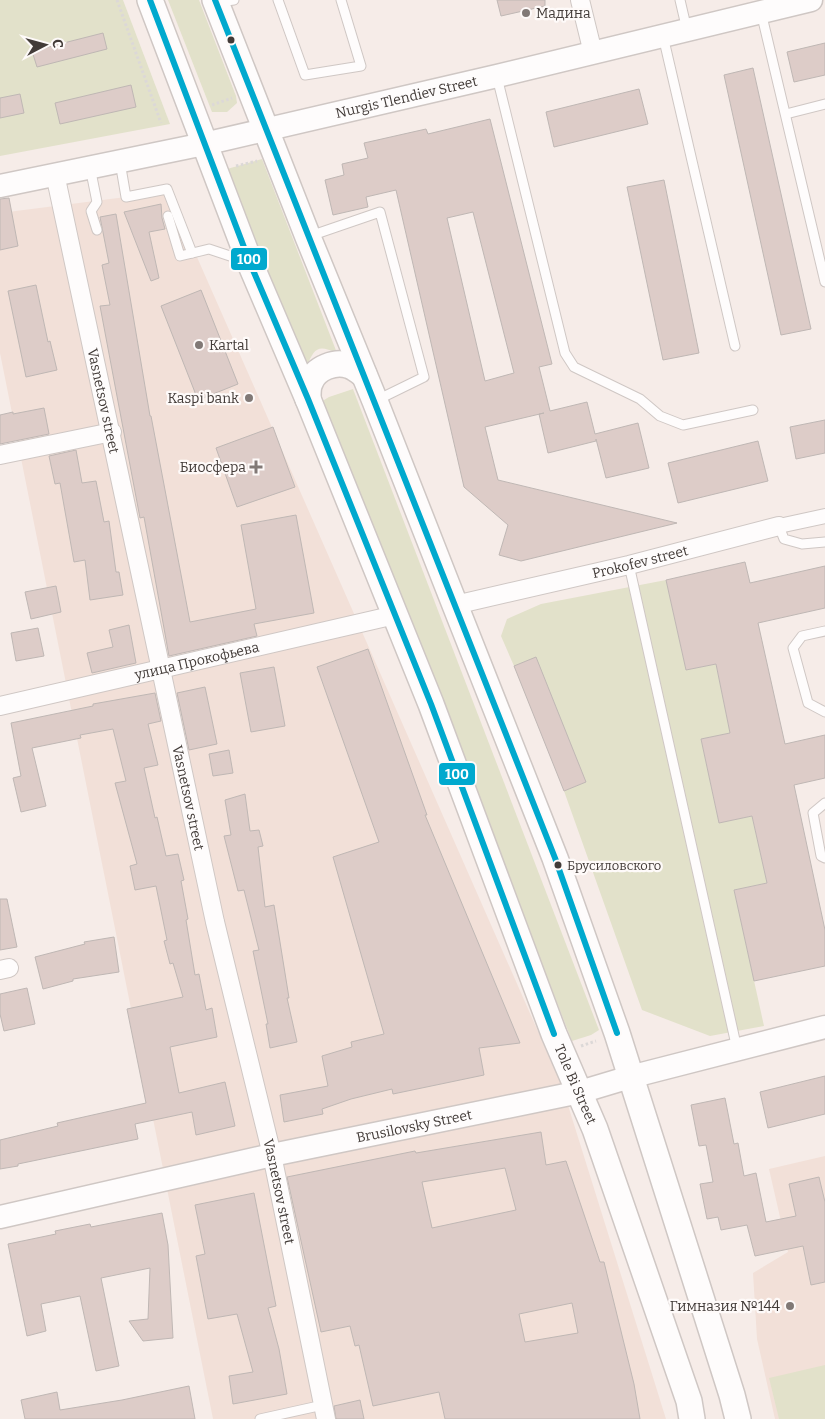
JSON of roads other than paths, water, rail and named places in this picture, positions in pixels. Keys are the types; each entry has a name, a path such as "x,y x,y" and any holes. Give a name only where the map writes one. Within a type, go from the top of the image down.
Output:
{"main road":[{"name":"Tole Bi Street","path":"150,0 250,263 308,399 395,615 447,746 554,1034 595,1129 689,1401 692,1419"},
{"path":"222,1 265,128 364,375 376,400 555,858 617,1033 738,1419"},
{"path":"308,399 310,384 315,374 325,367 340,364 350,366 364,375"}],"street":[{"path":"580,0 593,53"},
{"name":"Nurgis Tlendiev Street","path":"0,186 204,144 811,0"},
{"name":"Vasnetsov street","path":"56,174 215,922 272,1155 324,1412"},
{"path":"0,455 112,432"},
{"name":"Prokofev street","path":"455,606 825,516"},
{"name":"улица Прокофьева","path":"0,706 395,615"},
{"name":"Brusilovsky Street","path":"0,1217 272,1155 580,1092 630,1077 825,1027"}],"lane":[{"path":"278,0 305,75 361,66 341,0"},
{"path":"680,0 687,30"},
{"path":"761,12 825,282"},
{"path":"663,36 734,346"},
{"path":"497,76 565,354 574,367 640,399 660,416 683,425 754,410"},
{"path":"786,114 825,104"},
{"path":"120,162 126,197 167,189 192,253"},
{"path":"90,167 98,202 92,211 97,230"},
{"path":"308,237 380,212 424,377 376,400"},
{"path":"168,216 180,256 209,249 250,263"},
{"path":"779,526 784,539 802,544 825,542"},
{"path":"629,565 737,1049"},
{"path":"825,631 802,636 793,648 808,703 825,712"},
{"path":"825,803 813,812 820,856 825,858"},
{"path":"260,1419 324,1412"}],"place":[{"name":"Мадина","path":"526,13"},
{"name":"Kartal","path":"199,345"},
{"name":"Kaspi bank","path":"249,398"},
{"name":"Биосфера","path":"256,467"},
{"name":"Брусиловского","path":"558,865"},
{"name":"Гимназия №144","path":"790,1306"}]}
